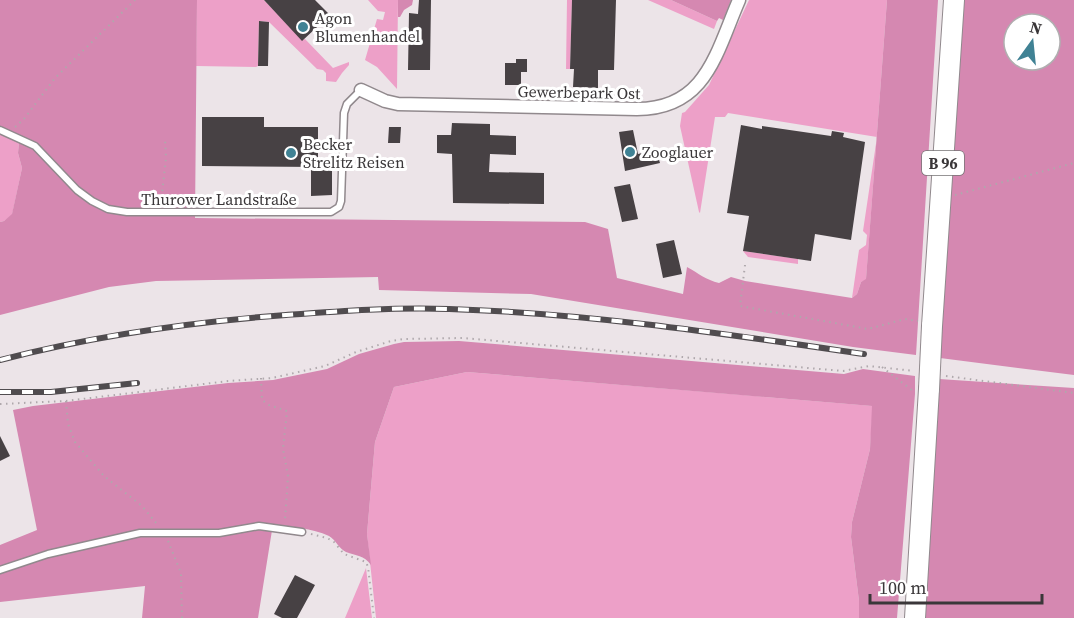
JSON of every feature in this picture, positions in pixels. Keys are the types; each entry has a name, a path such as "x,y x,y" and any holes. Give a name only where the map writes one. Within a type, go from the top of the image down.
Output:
{"main road":[{"name":"B 96","path":"915,618 928,386 926,324 940,198 954,0"}],"street":[{"name":"Gewerbepark Ost","path":"361,90 398,104 637,109 668,106 689,94 705,76 739,0"}],"lane":[{"name":"Thurower Landstraße","path":"0,130 35,146 77,190 108,209 127,212 331,212 335,211 341,201 344,113 347,104 361,90"},
{"path":"0,570 48,554 127,535 219,533 259,526 302,532"}],"path":[{"path":"10,134 55,78 135,0"},
{"path":"161,212 166,158 165,138"},
{"path":"940,198 1074,163"},
{"path":"746,265 740,306 868,329 905,319 926,324"},
{"path":"0,404 66,401 261,378 314,369 356,352 404,339 464,338 843,371 869,366 916,372"},
{"path":"882,367 928,386 1074,393"},
{"path":"261,378 262,400 287,411 284,449 288,476 284,529"},
{"path":"66,401 68,424 75,442 104,476 142,506 164,533 181,573 182,618"},
{"path":"302,532 327,538 334,542 344,554 366,562 374,618"}],"shaded area":[{"path":"0,0 197,0 195,218 585,222 608,229 617,278 683,294 687,267 719,283 731,277 852,298 857,294 861,282 866,279 887,0 938,0 916,355 853,347 531,294 379,290 378,277 156,281 109,287 0,315 0,222 12,214 22,168 17,134 0,127"},
{"path":"197,0 264,0 302,40 305,39 333,68 349,62 349,65 336,82 326,81 326,73 323,70 317,69 269,22 259,21 258,66 196,66"},
{"path":"368,0 398,0 397,89 377,67 365,60 377,19 383,20 385,12 378,11"},
{"path":"398,0 413,0 412,5 404,10 400,17 398,17"},
{"path":"567,0 572,0 570,69 566,69"},
{"path":"648,0 671,0 717,21 714,29"},
{"path":"671,0 731,0 723,20 719,18 717,21"},
{"path":"749,0 887,0 877,137 728,113 725,117 715,117 700,213 680,126 682,113 709,85"},
{"path":"962,0 1074,0 1074,375 940,358 942,328 939,327"},
{"path":"0,134 19,142 18,153 22,168 12,215 0,222"},
{"path":"876,141 866,280 861,282 857,294 852,298 859,250 866,245 867,235 863,231"},
{"path":"743,251 798,259 798,264 748,257"},
{"path":"459,341 844,374 863,369 915,376 897,618 859,618 851,537 852,522 870,449 872,406 467,372 394,387 375,442 367,534 371,565 363,558 344,551 334,540 322,533 273,524 258,618 142,618 145,586 0,602 0,545 37,530 13,410 228,383 273,380 327,369 359,354 394,344"},
{"path":"467,372 873,406 870,449 852,522 851,537 859,618 376,618 367,534 375,442 394,387"},
{"path":"939,379 1074,388 1074,618 922,618"},
{"path":"366,568 372,618 345,618"}],"building":[{"name":"Agon Blumenhandel","path":"264,0 315,0 330,15 302,41"},
{"path":"419,0 431,0 430,70 408,70 409,13 418,14"},
{"path":"572,0 616,0 614,70 598,70 598,88 573,87 574,69 570,69"},
{"path":"259,21 269,22 268,66 258,66"},
{"path":"516,59 527,59 527,72 521,72 521,85 505,85 505,63 516,63"},
{"path":"202,117 264,117 264,127 318,127 318,167 202,166"},
{"path":"452,123 490,124 490,135 516,136 516,155 490,154 489,172 544,173 544,204 453,203 452,154 437,153 437,135 451,135"},
{"path":"741,125 831,136 832,131 844,133 843,137 865,142 851,240 815,234 811,261 743,251 749,216 727,213"},
{"path":"389,127 401,127 400,143 388,143"},
{"name":"Zooglauer","path":"633,130 638,154 656,150 660,163 625,171 619,132"},
{"path":"311,167 332,167 332,195 311,196"},
{"path":"630,184 638,219 622,222 614,187"},
{"path":"674,240 682,274 663,278 656,244"},
{"path":"0,436 10,456 0,461"},
{"path":"295,575 315,585 297,618 282,618 274,614"}],"railway":[{"path":"0,360 106,337 178,326 286,315 408,309 501,311 605,320 864,354"},
{"path":"0,392 51,392 137,383"}],"place":[{"name":"Agon Blumenhandel","path":"303,27"},
{"name":"Zooglauer","path":"630,152"},
{"name":"Becker Strelitz Reisen","path":"291,153"}]}
